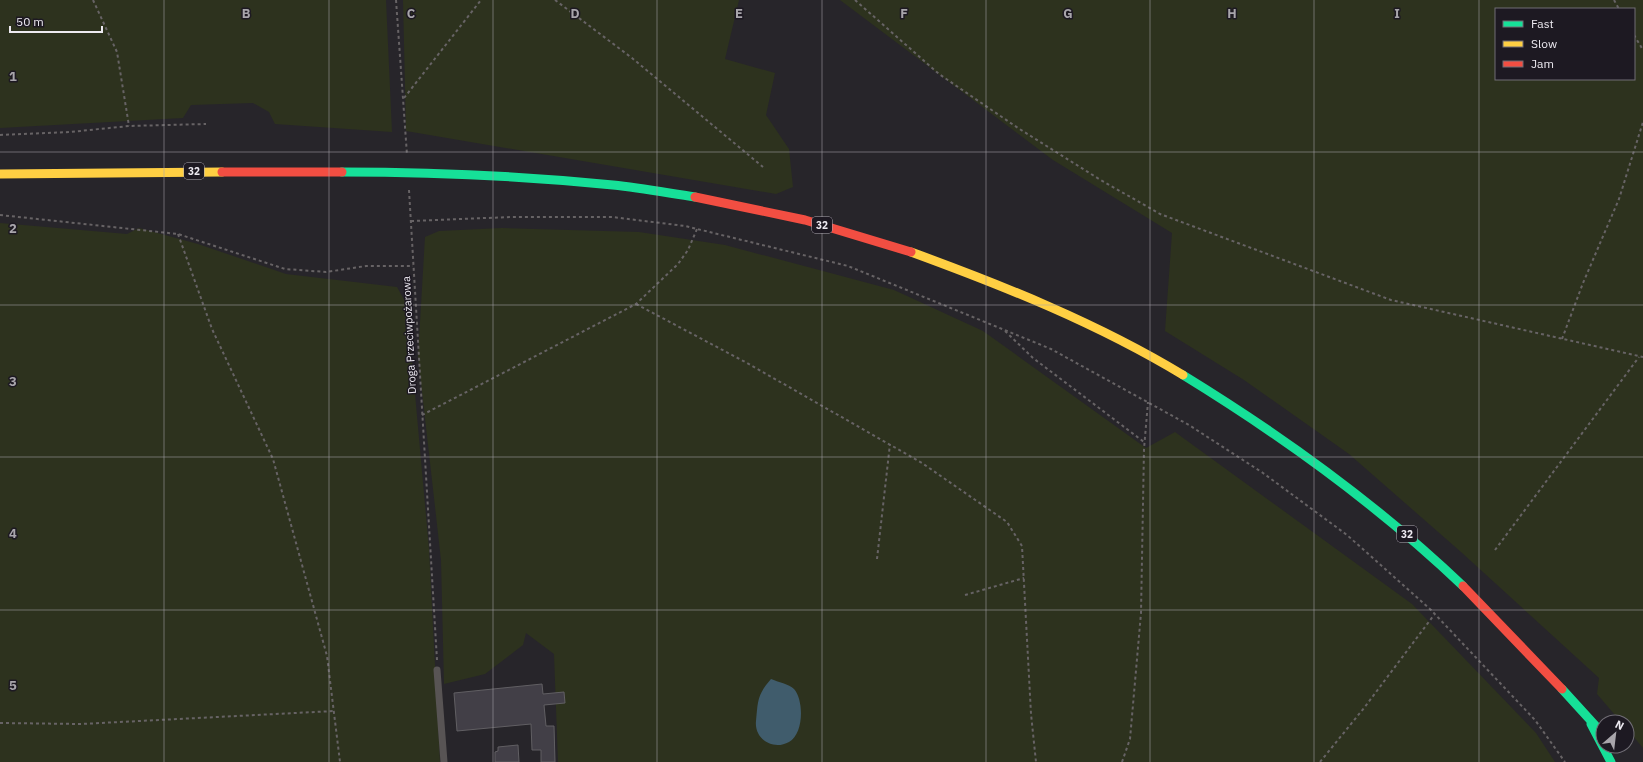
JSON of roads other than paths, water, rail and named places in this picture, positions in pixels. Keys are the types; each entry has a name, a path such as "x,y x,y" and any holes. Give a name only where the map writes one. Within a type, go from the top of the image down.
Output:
{"main road":[{"name":"32","path":"0,174 205,171 423,173 614,185 710,198 799,218 898,247 986,278 1092,325 1141,351 1233,405 1324,468 1376,508 1424,548 1482,605 1565,693 1595,727"},
{"name":"32","path":"1591,724 1611,762"}],"lane":[{"path":"437,670 444,762"}],"water":[{"path":"771,679 792,687 800,701 801,708 798,732 789,742 777,745 766,742 761,738 756,727 759,698"}]}
